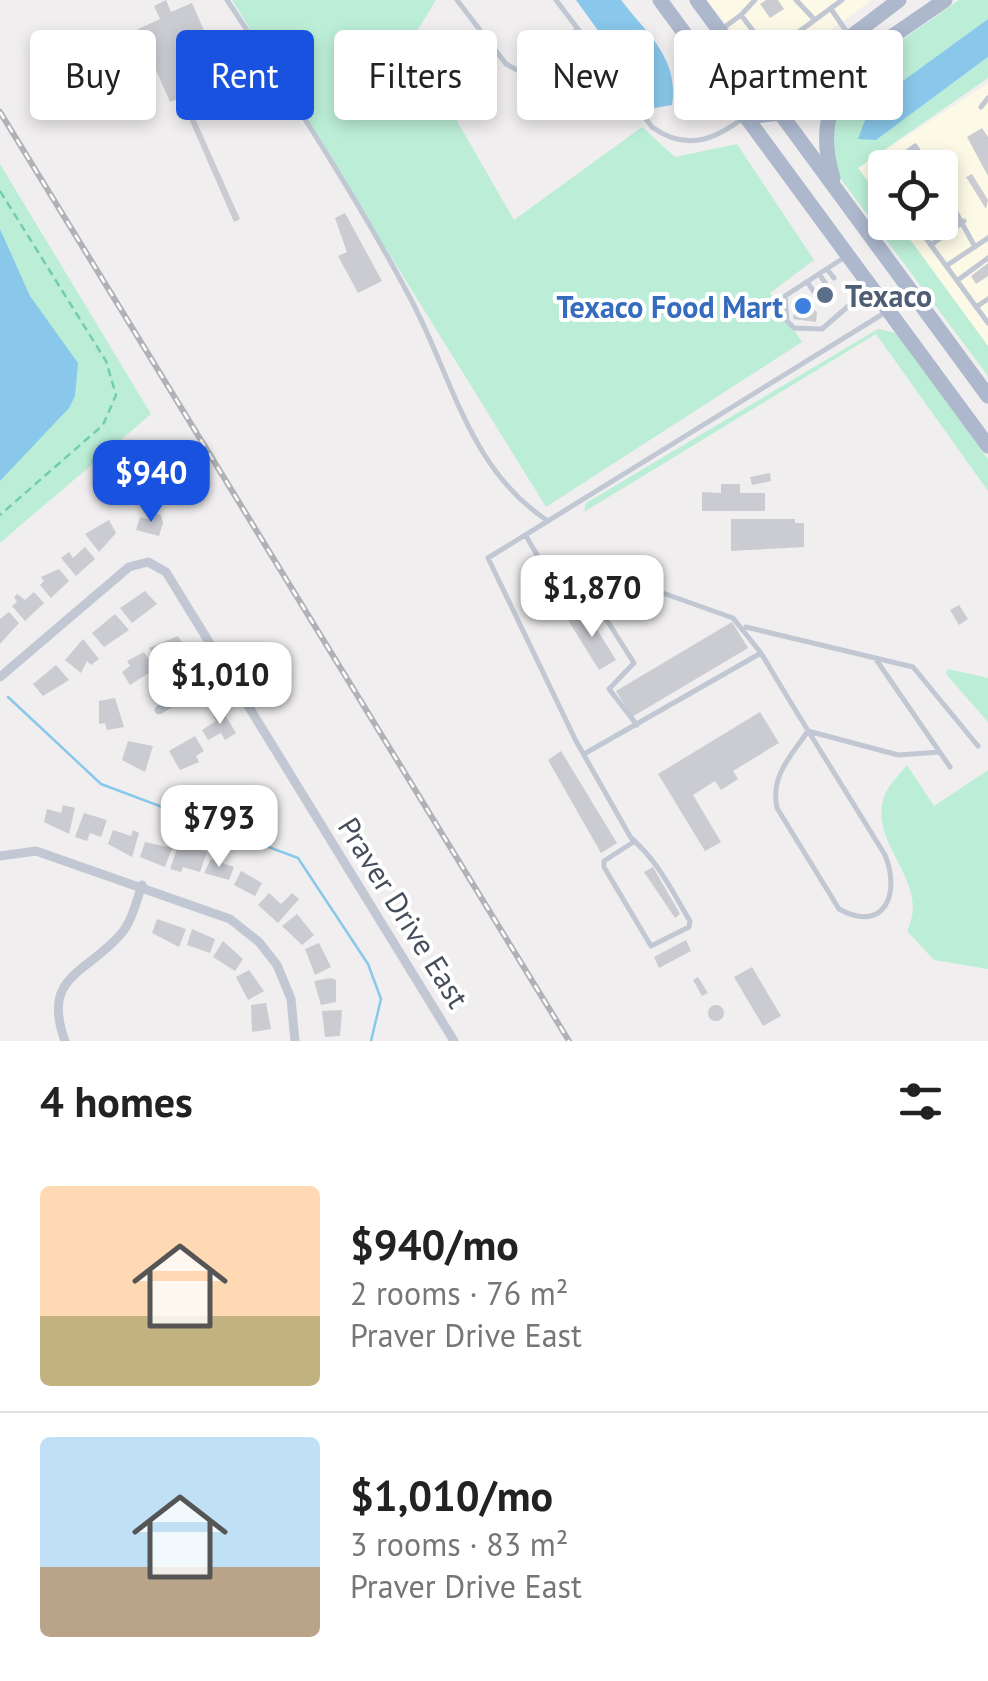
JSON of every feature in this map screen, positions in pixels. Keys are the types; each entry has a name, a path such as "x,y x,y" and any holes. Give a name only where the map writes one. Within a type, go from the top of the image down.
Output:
{"main road":[{"path":"660,0 682,30"},
{"path":"697,0 719,30"},
{"path":"858,30 899,0"},
{"path":"903,31 945,0"},
{"path":"747,120 988,446"},
{"path":"786,120 988,396"},
{"path":"826,120 827,159 838,193"},
{"path":"888,310 914,294"}],"street":[{"name":"Praver Drive East","path":"0,677 129,567 148,562 166,572 454,1041"},
{"path":"158,710 226,669"},
{"path":"0,856 36,850 212,910 258,942 276,965 291,999 295,1041"},
{"path":"65,1041 57,1010 68,980 122,934 142,885"}],"lane":[{"path":"227,0 408,293 483,454 504,487 548,521"},
{"path":"457,0 506,64 519,71 578,29"},
{"path":"556,0 652,127 665,136 700,142 740,120"},
{"path":"721,30 755,0"},
{"path":"796,0 816,19"},
{"path":"741,15 770,53 842,0"},
{"path":"830,9 846,30"},
{"path":"981,106 988,98"},
{"path":"958,212 975,247"},
{"path":"931,245 964,221"},
{"path":"946,266 988,238"},
{"path":"927,240 987,321"},
{"path":"848,255 785,296 788,320 794,328 822,330 851,303 877,294"},
{"path":"957,281 988,258"},
{"path":"828,268 834,278"},
{"path":"820,274 826,284"},
{"path":"807,282 814,293"},
{"path":"844,293 851,303"},
{"path":"837,299 844,309"},
{"path":"976,308 988,299"},
{"path":"825,308 832,318"},
{"path":"635,841 604,860 604,867 651,946 689,927 690,921 651,856 635,841 584,754 488,558 888,310"},
{"path":"526,536 543,565 602,570 733,618 743,626 761,652 808,731 894,876 893,894 885,908 873,914 852,916 838,909 777,808 773,791 780,772 808,731"},
{"path":"553,567 594,600 634,663 609,689 637,726"},
{"path":"743,626 913,667 978,746"},
{"path":"584,754 761,652"},
{"path":"875,658 950,766"},
{"path":"808,731 888,753 940,752"}],"path":[{"path":"0,191 106,361 116,395 102,425 0,515"}],"shaded area":[{"path":"706,0 872,0 831,30 732,30"},
{"path":"988,83 988,346 910,240 958,240 958,150 886,150"},
{"path":"868,161 868,182 858,168"}],"green space":[{"path":"232,0 436,0 418,30 334,30 334,120 456,120 514,220 642,127 675,157 737,144 814,260 770,293 802,342 546,507 306,120 314,120 314,30 251,30"},
{"path":"959,0 988,0 988,19 903,81 903,41"},
{"path":"988,57 988,78 884,150 868,150 868,161 858,168 868,182 868,215 840,178 831,148 833,121 873,120 876,140"},
{"path":"0,164 151,414 0,543"},
{"path":"886,240 910,240 988,346 988,376"},
{"path":"878,329 896,333 988,459 988,491 876,334 584,512 586,503"},
{"path":"948,669 988,678 988,722 946,674"},
{"path":"907,765 934,806 988,770 988,969 934,960 907,931 913,913 912,896 881,815 886,793"}],"water":[{"path":"576,0 621,0 646,30 598,30"},
{"path":"988,19 988,57 903,120 903,81"},
{"path":"654,40 671,74 672,105 654,108"},
{"path":"865,120 903,120 876,140 858,139"},
{"path":"0,229 30,296 78,363 75,396 69,408 0,481"}],"building":[{"path":"166,0 171,12 192,3 204,30 176,30 176,100 170,102 156,70 156,30 138,29 160,19 154,6"},
{"path":"778,0 784,9 770,18 760,4"},
{"path":"190,120 196,120 240,219 234,222"},
{"path":"982,128 988,137 988,176 967,137"},
{"path":"972,174 988,200 986,209 966,177"},
{"path":"345,213 382,281 358,293 338,256 347,252 335,218"},
{"path":"988,263 988,276 976,284 971,276"},
{"name":"Texaco Food Mart","path":"796,298 806,299 817,313 816,322 793,319"},
{"path":"770,473 771,481 752,485 750,477"},
{"path":"721,484 740,484 740,493 765,493 765,511 702,511 702,492 721,493"},
{"path":"154,513 161,515 163,523 159,536 136,530 140,517 152,520"},
{"path":"731,519 795,519 795,523 804,523 804,547 731,551"},
{"path":"109,520 116,533 99,552 85,534"},
{"path":"85,547 95,559 76,576 61,558 69,552 73,558"},
{"path":"59,569 69,581 51,598 40,585 44,581 41,577"},
{"path":"145,591 157,604 132,623 120,608"},
{"path":"34,592 44,603 25,621 12,606 17,602 14,597 17,594 25,600"},
{"path":"959,605 968,619 959,625 950,610"},
{"path":"584,609 616,660 599,670 568,620"},
{"path":"9,612 19,623 0,644 0,619"},
{"path":"115,614 129,630 104,647 92,633"},
{"path":"732,622 748,648 632,717 616,691"},
{"path":"178,636 186,649 160,665 149,648"},
{"path":"83,639 99,659 91,665 87,661 81,673 65,660"},
{"path":"144,652 155,669 130,685 122,672 130,666 127,661"},
{"path":"56,665 69,680 43,696 33,684"},
{"path":"115,698 124,727 107,730 105,723 99,724 99,701"},
{"path":"222,710 236,733 225,740 221,733 208,740 202,730 216,721 213,716"},
{"path":"760,712 779,743 733,771 738,779 721,790 715,781 693,795 721,842 705,851 658,774"},
{"path":"195,736 204,751 196,756 199,762 180,770 169,751"},
{"path":"128,741 153,746 145,772 122,760"},
{"path":"561,751 617,843 601,853 548,760"},
{"path":"63,805 75,808 69,834 44,822 47,809 61,813"},
{"path":"84,813 107,820 101,837 90,833 87,841 75,837"},
{"path":"113,830 131,836 133,830 139,833 132,857 108,844"},
{"path":"145,842 172,848 165,867 140,857"},
{"path":"179,843 207,852 200,872 183,867 181,872 170,869"},
{"path":"211,859 234,867 229,880 204,873"},
{"path":"653,867 680,914 675,918 644,872"},
{"path":"241,871 262,883 255,896 234,885"},
{"path":"269,893 281,904 292,893 299,899 278,923 258,905"},
{"path":"297,914 314,935 302,945 282,926"},
{"path":"157,919 186,929 179,947 152,933"},
{"path":"192,929 215,939 210,953 187,945"},
{"path":"686,940 691,951 659,968 654,957"},
{"path":"223,941 243,959 235,971 213,957"},
{"path":"319,943 331,967 315,975 305,949"},
{"path":"752,967 781,1016 763,1026 734,977"},
{"path":"249,970 264,991 248,1000 236,977"},
{"path":"698,977 708,993 702,996 693,980"},
{"path":"336,980 336,1002 321,1005 314,981"},
{"path":"266,1003 271,1029 252,1032 251,1005"},
{"path":"716,1005 724,1013 716,1021 708,1013"},
{"path":"342,1010 340,1036 325,1037 322,1011"}],"waterway":[{"path":"8,697 101,784 298,858 368,964 381,999 371,1041"}],"railway":[{"path":"0,112 569,1041"}],"place":[{"name":"Texaco","path":"825,295"},
{"name":"Texaco Food Mart","path":"803,306"}]}
